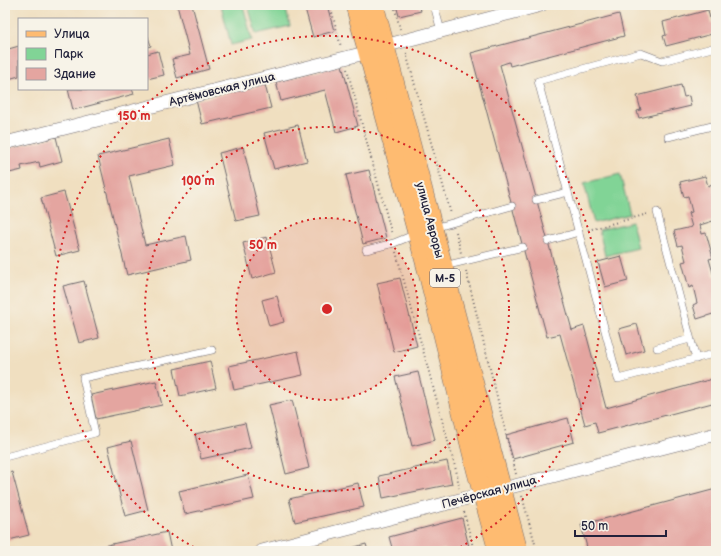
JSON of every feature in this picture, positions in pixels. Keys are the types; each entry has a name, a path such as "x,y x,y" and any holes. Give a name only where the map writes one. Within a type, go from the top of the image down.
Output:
{"main road":[{"name":"улица Авроры","path":"356,5 386,47"},
{"name":"улица Авроры","path":"373,5 386,47 425,231 501,489 499,551"},
{"name":"улица Авроры","path":"425,231 442,266 517,551"}],"street":[{"name":"Артёмовская улица","path":"5,144 344,58 541,5"},
{"name":"Печёрская улица","path":"262,551 716,434"}],"lane":[{"path":"434,5 441,31"},
{"path":"716,47 662,61 641,53 538,81 618,379 713,354 716,351"},
{"path":"668,137 716,125"},
{"path":"536,200 568,192"},
{"path":"366,250 394,243 453,222 512,206"},
{"path":"656,212 696,358"},
{"path":"548,241 579,232"},
{"path":"442,266 523,247"},
{"path":"657,348 690,339"},
{"path":"5,457 95,433 83,378 212,350"}],"path":[{"path":"330,5 457,474 460,500 474,551"},
{"path":"394,5 386,47 453,222 464,262 512,461 501,489 537,551"},
{"path":"579,232 656,212"}],"green space":[{"path":"221,5 243,5 252,40 231,45"},
{"path":"248,5 285,5 290,26 256,34"},
{"path":"620,174 630,214 594,223 584,183"},
{"path":"632,222 638,248 605,256 599,230"}],"building":[{"path":"177,5 192,5 209,69 177,78 172,59 190,55"},
{"path":"304,5 327,5 334,31 313,37"},
{"path":"396,5 419,5 421,11 399,16"},
{"path":"708,10 711,23 715,22 716,33 666,46 663,36 666,35 663,22"},
{"path":"619,14 624,36 510,66 509,62 500,65 572,330 584,326 606,408 716,378 716,402 598,433 595,422 585,425 560,334 547,337 471,53"},
{"path":"148,37 151,46 148,47"},
{"path":"18,46 18,76 5,80 5,50"},
{"path":"158,51 164,75 148,79 148,54"},
{"path":"342,65 358,126 336,132 325,90 281,101 276,82"},
{"path":"265,85 271,108 202,124 196,100"},
{"path":"681,85 684,97 689,96 691,106 639,118 637,111 641,110 637,96"},
{"path":"68,90 132,90 134,94 73,110"},
{"path":"298,125 307,161 274,169 264,133"},
{"path":"56,137 62,161 40,167 39,162 21,166 22,170 5,174 5,149"},
{"path":"169,139 175,165 129,176 145,245 186,236 191,260 127,275 98,156"},
{"path":"243,147 260,216 236,221 219,153"},
{"path":"369,170 386,238 363,244 346,175"},
{"path":"705,176 708,186 712,184 716,198 716,210 714,211 716,220 700,225 702,234 706,233 713,258 709,259 714,276 716,276 716,313 697,319 693,305 697,303 693,286 689,288 682,262 686,261 682,245 678,246 674,231 692,227 688,213 692,212 688,196 684,197 680,182"},
{"path":"64,192 80,250 56,256 41,198"},
{"path":"267,237 276,272 252,279 243,243"},
{"path":"621,256 628,281 605,287 598,262"},
{"path":"400,278 417,346 394,352 377,283"},
{"path":"84,281 99,338 79,343 63,286"},
{"path":"277,296 284,322 269,326 262,300"},
{"path":"637,324 644,350 626,355 619,329"},
{"path":"298,351 303,375 234,390 229,366"},
{"path":"210,361 216,388 180,396 174,369"},
{"path":"418,372 435,440 412,446 395,377"},
{"path":"156,381 162,405 96,419 91,395"},
{"path":"292,400 309,468 286,474 269,405"},
{"path":"568,418 574,442 513,459 506,435"},
{"path":"245,423 251,448 201,459 195,434"},
{"path":"131,441 148,510 125,516 108,447"},
{"path":"447,461 452,484 383,498 379,476"},
{"path":"12,472 29,535 5,541 5,474"},
{"path":"248,475 254,499 185,514 179,491"},
{"path":"358,483 364,507 295,522 289,499"},
{"path":"716,489 716,551 588,551 581,525"},
{"path":"462,518 470,551 445,551 445,549 436,551 393,551 389,537"},
{"path":"167,532 171,551 99,551 98,547"},
{"path":"366,544 368,551 340,551"}]}
